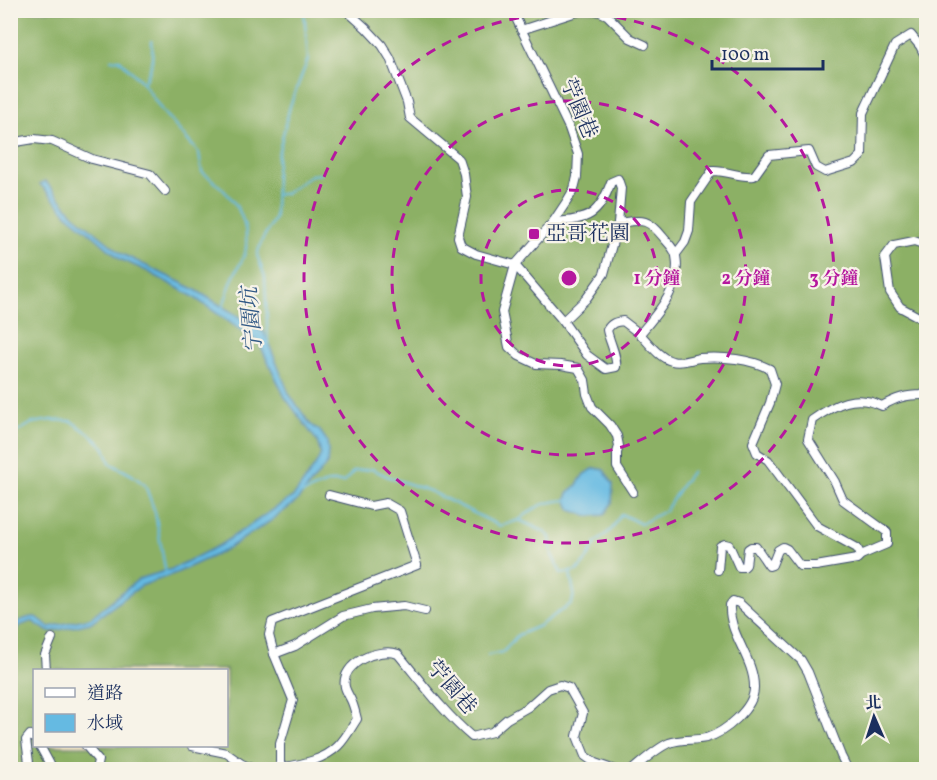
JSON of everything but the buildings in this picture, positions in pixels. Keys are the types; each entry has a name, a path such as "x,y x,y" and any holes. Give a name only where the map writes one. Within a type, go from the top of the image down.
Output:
{"street":[{"path":"346,10 382,45 390,58 407,102 410,118 459,159 468,197 458,237 461,246 476,254 515,265 563,321 587,355 606,369 616,367 617,360 607,330 616,321 623,321 664,358 675,363 700,358 729,358 763,365 771,369 776,384 753,443 757,453 768,460 817,526 857,548 861,555"},
{"name":"苧園巷","path":"512,10 569,128 578,154 574,189 553,222 515,265"},
{"path":"521,30 583,10"},
{"path":"596,10 607,15 630,38 645,45"},
{"path":"676,254 685,242 689,231 691,202 712,171 719,170 745,177 754,176 769,155 809,151 816,167 825,172 854,163 862,155 863,113 895,45 911,35 927,58"},
{"path":"10,143 34,139 52,141 92,159 150,174 165,191"},
{"path":"553,222 579,219 593,213 600,206 611,182 618,179 621,188 618,223 604,274 586,299 563,321"},
{"path":"618,223 642,220 656,227 676,254 676,279 664,304 640,334"},
{"path":"927,245 914,241 894,245 885,256 890,292 900,307 927,321"},
{"path":"515,265 502,312 508,347 519,356 536,364 561,364 578,368 585,380 592,407 610,425 617,436 619,446 617,467 633,492"},
{"path":"718,570 720,546 724,544 729,545 739,567 744,567 748,549 753,547 756,547 769,566 772,565 778,550 783,547 788,549 800,566 816,566 856,559 887,544 887,532 843,500 835,482 808,439 812,420 830,407 853,400 872,400 882,406 908,395 922,395 927,392"},
{"path":"280,768 280,744 293,700 274,654 269,635 272,622 417,565 400,511 386,503 371,506 329,495"},
{"path":"632,770 667,744 681,739 704,738 719,733 748,706 755,690 752,672 730,620 730,604 733,601 739,603 801,660 848,770"},
{"path":"274,654 295,646 343,616 372,609 404,606 425,611"},
{"path":"46,669 45,655 52,638"},
{"name":"苧園巷","path":"271,770 319,757 337,747 357,719 345,688 345,678 349,670 358,661 369,656 392,652 398,654 432,696 472,737 492,732 507,719 528,707 548,689 560,685 569,688 584,713 578,736 585,756 595,763 615,770"},
{"path":"30,770 27,740 30,735 33,737"},
{"path":"41,747 53,770"},
{"path":"87,747 98,760 96,770"},
{"path":"197,747 226,753 256,770"}],"green space":[{"path":"10,11 926,11 926,769 11,769"}],"water":[{"path":"45,181 74,215 122,254 194,289 264,332 289,394 310,424 320,431 327,441 328,451 327,464 296,502 224,551 141,586 90,623 49,632 32,621 19,626 11,640 11,631 17,622 34,617 49,627 90,618 139,579 172,569 220,545 294,496 321,454 317,441 285,397 259,343 192,296 120,259 70,217 40,184"},
{"path":"595,468 604,470 613,484 612,503 604,515 587,516 571,510 566,500 568,493 584,474"}],"waterway":[{"name":"宁園坑","path":"268,344 265,277 257,255 262,240 275,218 278,155 290,106 308,59 304,10"},
{"path":"143,83 152,63 152,41"},
{"path":"111,60 119,59 143,83 163,112 199,153 202,172 228,195 241,214 246,236 245,252 222,309"},
{"path":"276,195 286,193 311,175 321,174"},
{"path":"10,431 19,431 32,423 51,420 71,421 91,435 105,448 110,463 145,485 155,512 166,574"},
{"path":"301,494 329,482 344,482 354,471 372,469 430,491 500,526 519,520 543,531 550,537 552,555 561,573 577,571 596,543 612,529 621,514 641,524 666,510 692,471"},
{"path":"519,520 541,505 567,500"},
{"path":"488,655 503,652 518,635 539,626 572,603 574,593 570,573"}],"place":[{"name":"亞哥花園","path":"534,234"}]}
